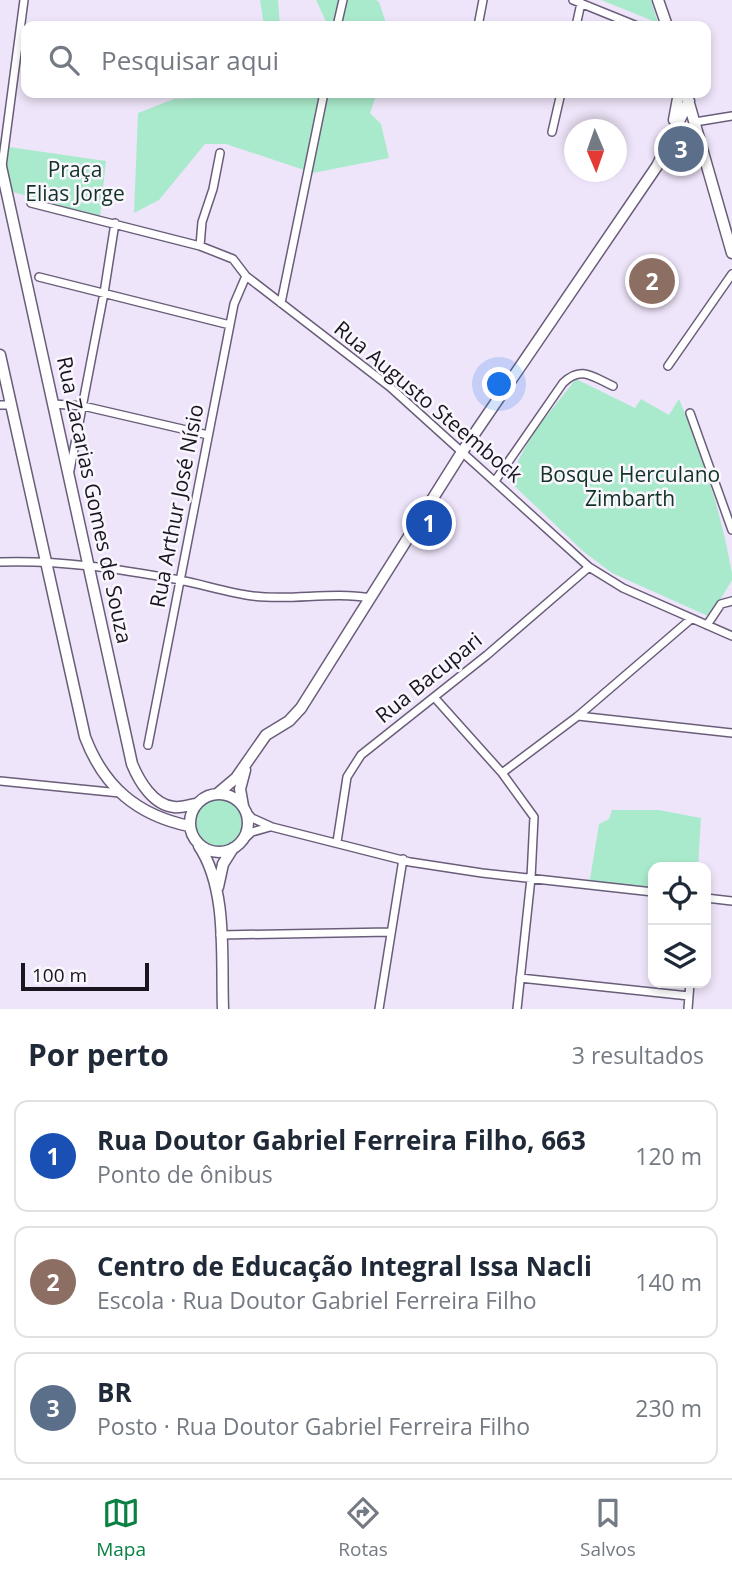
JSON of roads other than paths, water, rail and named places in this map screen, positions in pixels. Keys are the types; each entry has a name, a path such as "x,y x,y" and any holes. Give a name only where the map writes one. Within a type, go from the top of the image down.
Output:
{"main road":[{"path":"658,0 665,21"},
{"path":"672,134 678,98"},
{"path":"223,1009 217,891 209,860 190,826 190,818 196,804 217,794 236,778 266,735 289,721 301,708 461,452 657,166 687,98"},
{"path":"687,98 732,253"},
{"path":"672,134 686,125 696,125"},
{"name":"Rua Zacarias Gomes de Souza","path":"1,165 132,764 136,776 145,788 162,803 175,807 196,804"},
{"path":"0,355 6,405 46,561 85,737 102,771 138,808 164,821 190,826"},
{"path":"217,891 223,864 246,832 248,821 240,789 248,758"},
{"path":"217,794 232,797 244,808"},
{"path":"195,839 208,850 225,851 237,845"}],"street":[{"path":"1,165 23,0"},
{"path":"338,21 343,0"},
{"path":"479,21 483,0"},
{"path":"576,21 577,2 624,21"},
{"path":"281,303 323,98"},
{"path":"552,132 560,98"},
{"path":"0,121 5,120 8,114"},
{"path":"696,125 732,116"},
{"path":"200,246 202,222 213,189 220,153"},
{"name":"Rua Augusto Steembock","path":"31,203 200,246 233,259 246,276 390,387 589,567 623,589 732,636"},
{"path":"69,476 115,223"},
{"path":"668,366 732,274"},
{"name":"Rua Arthur José Nísio","path":"148,745 234,304 246,276"},
{"path":"39,277 230,325"},
{"path":"495,481 571,374 583,372 613,386"},
{"path":"53,404 83,406 208,435"},
{"path":"690,412 732,530"},
{"path":"0,562 46,561 89,566 180,580 255,596 349,594 371,598"},
{"name":"Rua Bacupari","path":"337,842 347,777 361,755 487,655 589,567"},
{"path":"707,625 721,604 732,601"},
{"path":"502,773 578,716 691,618"},
{"path":"434,697 502,773 534,817 531,878 517,1009"},
{"path":"578,716 732,733"},
{"path":"0,781 121,793"},
{"path":"244,808 252,818 272,827 402,859 482,873 648,891"},
{"path":"237,845 252,832 272,827"},
{"path":"379,1009 402,859"},
{"path":"711,899 732,901"},
{"path":"220,935 390,932"},
{"path":"520,978 689,996"},
{"path":"688,1009 690,988"}],"place":[{"name":"BR","path":"681,149"},
{"name":"Centro de Educação Integral Issa Nacli","path":"652,281"},
{"name":"Rua Doutor Gabriel Ferreira Filho, 663","path":"429,523"}],"park label":[{"name":"Praça Elias Jorge","path":"75,182"},
{"name":"Bosque Herculano Zimbarth","path":"630,487"}]}
